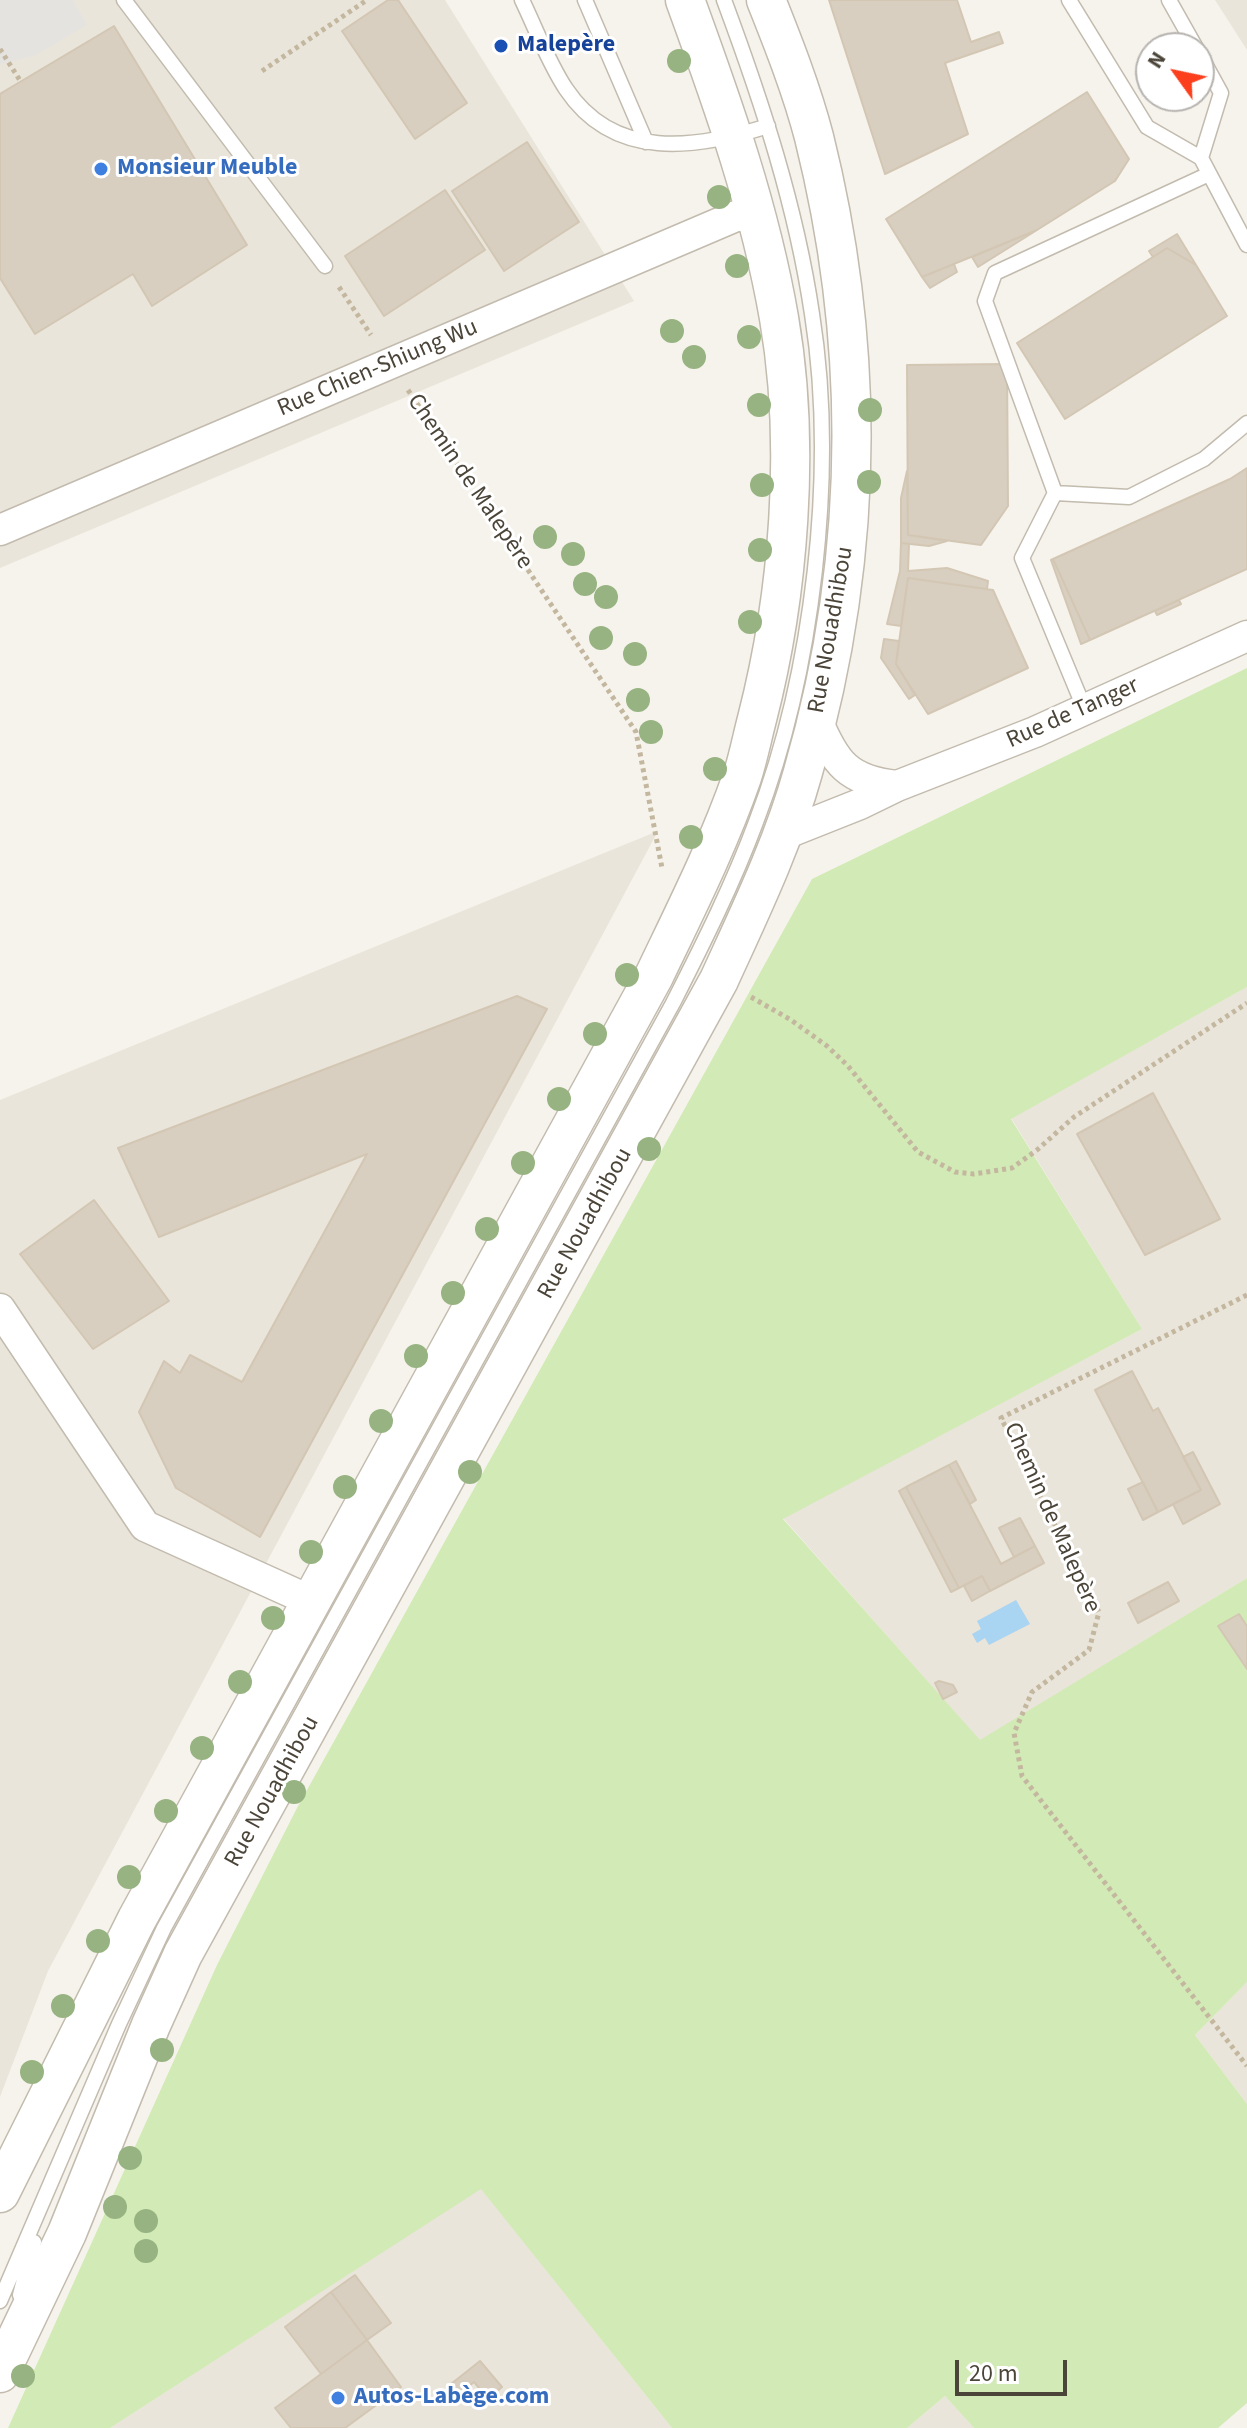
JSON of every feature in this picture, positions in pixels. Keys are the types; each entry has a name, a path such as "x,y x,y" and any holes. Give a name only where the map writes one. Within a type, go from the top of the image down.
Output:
{"street":[{"name":"Rue Nouadhibou","path":"0,2193 137,1919 654,976 742,776 766,684 780,611 790,460 786,389 779,320 757,216 751,131 685,0"},
{"name":"Rue Nouadhibou","path":"0,2372 67,2233 183,1954 719,980 782,835 803,773 843,590 853,457 850,373 834,228 817,151 785,48 766,0"},
{"name":"Rue Chien-Shiung Wu","path":"0,530 736,216 757,216"},
{"name":"Rue de Tanger","path":"782,835 1035,732 1247,636"},
{"path":"817,720 838,762 857,776 876,784 897,786"},
{"path":"0,1309 145,1526 311,1601"}],"lane":[{"path":"124,0 325,266"},
{"path":"522,0 564,86 576,103 608,129 646,142 690,143 751,131"},
{"path":"585,0 646,142"},
{"name":"Rue Nouadhibou","path":"0,2301 119,2024 164,1928 629,1087 700,949 757,821 775,765 810,610 817,544 820,388 813,316 800,249 751,131 724,0"},
{"path":"1069,0 1147,127 1201,158 1247,245"},
{"path":"1169,0 1187,32"},
{"path":"1201,158 1221,93 1215,82"},
{"path":"1085,710 1022,558 1055,493 985,301 995,273 1209,174"},
{"path":"1055,493 1129,497 1204,459 1247,423"},
{"name":"Rue Nouadhibou","path":"0,2372 44,2203"}],"path":[{"path":"262,71 367,0"},
{"path":"0,49 21,82"},
{"name":"Chemin de Malepère","path":"325,266 636,732 668,903 681,920"},
{"path":"719,980 791,1020 827,1046 848,1066 918,1152 955,1172 974,1174 1012,1168 1074,1117 1247,1003"},
{"name":"Chemin de Malepère","path":"1247,1295 1001,1418 1099,1612 1089,1650 1032,1692 1014,1733 1022,1776 1247,2066"}],"shaded area":[{"path":"0,0 445,0 634,301 0,568"},
{"path":"0,0 73,0 87,25 34,56 0,64"},
{"path":"1215,0 1247,0 1247,50"},
{"path":"658,831 48,1971 0,2097 0,1100"},
{"path":"1247,987 1247,1578 980,1741 783,1518 1142,1329 1011,1118"},
{"path":"1247,1982 1247,2104 1195,2035"},
{"path":"481,2188 672,2428 110,2428"},
{"path":"945,2396 974,2428 907,2428"}],"green space":[{"path":"1247,668 1247,987 1011,1119 1142,1329 783,1519 980,1740 1247,1578 1247,1982 1195,2035 1247,2104 1247,2403 1218,2428 974,2428 945,2396 907,2428 672,2428 481,2189 110,2428 8,2428 217,1965 297,1808 812,879"}],"water":[{"path":"1016,1600 1030,1624 989,1645 985,1638 977,1643 972,1634 981,1629 977,1621"}],"building":[{"path":"388,0 398,0 467,103 415,139 342,31"},
{"path":"829,0 957,0 971,42 999,32 1003,43 945,63 968,134 885,174"},
{"name":"Monsieur Meuble","path":"114,26 247,245 152,306 133,274 35,334 0,278 0,94"},
{"path":"1087,92 1129,159 1115,181 1037,230 922,277 886,219"},
{"path":"527,142 579,222 504,271 452,191"},
{"path":"445,190 485,250 384,316 345,256"},
{"path":"1037,230 978,267 972,257"},
{"path":"1177,234 1196,265 1167,248 1153,257 1149,251"},
{"path":"1167,248 1196,265 1227,316 1065,419 1017,343"},
{"path":"954,264 957,272 930,288 922,277"},
{"path":"1007,364 1008,506 981,545 908,535 907,365"},
{"path":"1247,468 1247,569 1090,640 1053,559 1230,479"},
{"path":"907,471 908,535 947,541 929,546 901,543 901,498"},
{"path":"901,543 909,544 908,571 947,568 988,581 987,589 908,578 901,626 887,624 900,571"},
{"path":"1051,560 1090,640 1081,644"},
{"path":"908,578 993,590 1028,668 928,714 896,664"},
{"path":"1179,600 1181,604 1157,615 1155,611"},
{"path":"884,639 899,641 896,664 915,695 909,699 881,658"},
{"path":"517,996 547,1009 260,1537 176,1488 139,1412 164,1361 180,1373 190,1355 242,1382 367,1154 159,1237 118,1148"},
{"path":"1153,1093 1220,1219 1145,1255 1077,1134"},
{"path":"94,1200 169,1301 93,1349 20,1254"},
{"path":"1132,1371 1153,1411 1158,1408 1201,1490 1158,1512 1095,1390"},
{"path":"1193,1452 1220,1504 1183,1524 1173,1504 1201,1490 1183,1457"},
{"path":"956,1461 976,1500 970,1504 949,1465"},
{"path":"949,1465 1001,1564 1035,1546 1044,1563 990,1591 982,1576 959,1588 906,1487"},
{"path":"1143,1482 1158,1512 1143,1520 1128,1489"},
{"path":"906,1487 959,1588 951,1592 899,1491"},
{"path":"1020,1518 1035,1546 1014,1557 999,1528"},
{"path":"982,1576 990,1591 972,1601 964,1586"},
{"path":"1168,1582 1179,1601 1138,1623 1128,1603"},
{"path":"1239,1614 1247,1626 1247,1669 1218,1626"},
{"path":"939,1681 953,1685 957,1692 943,1699 935,1683"},
{"path":"355,2275 391,2323 367,2340 331,2292"},
{"path":"331,2292 367,2340 321,2374 285,2327"},
{"path":"367,2340 401,2387 345,2428 291,2428 275,2408"},
{"path":"480,2361 502,2387 488,2399 474,2382 459,2394 451,2384"}],"place":[{"name":"Malepère","path":"501,46"},
{"name":"Monsieur Meuble","path":"101,169"},
{"name":"Autos-Labège.com","path":"338,2398"}]}
